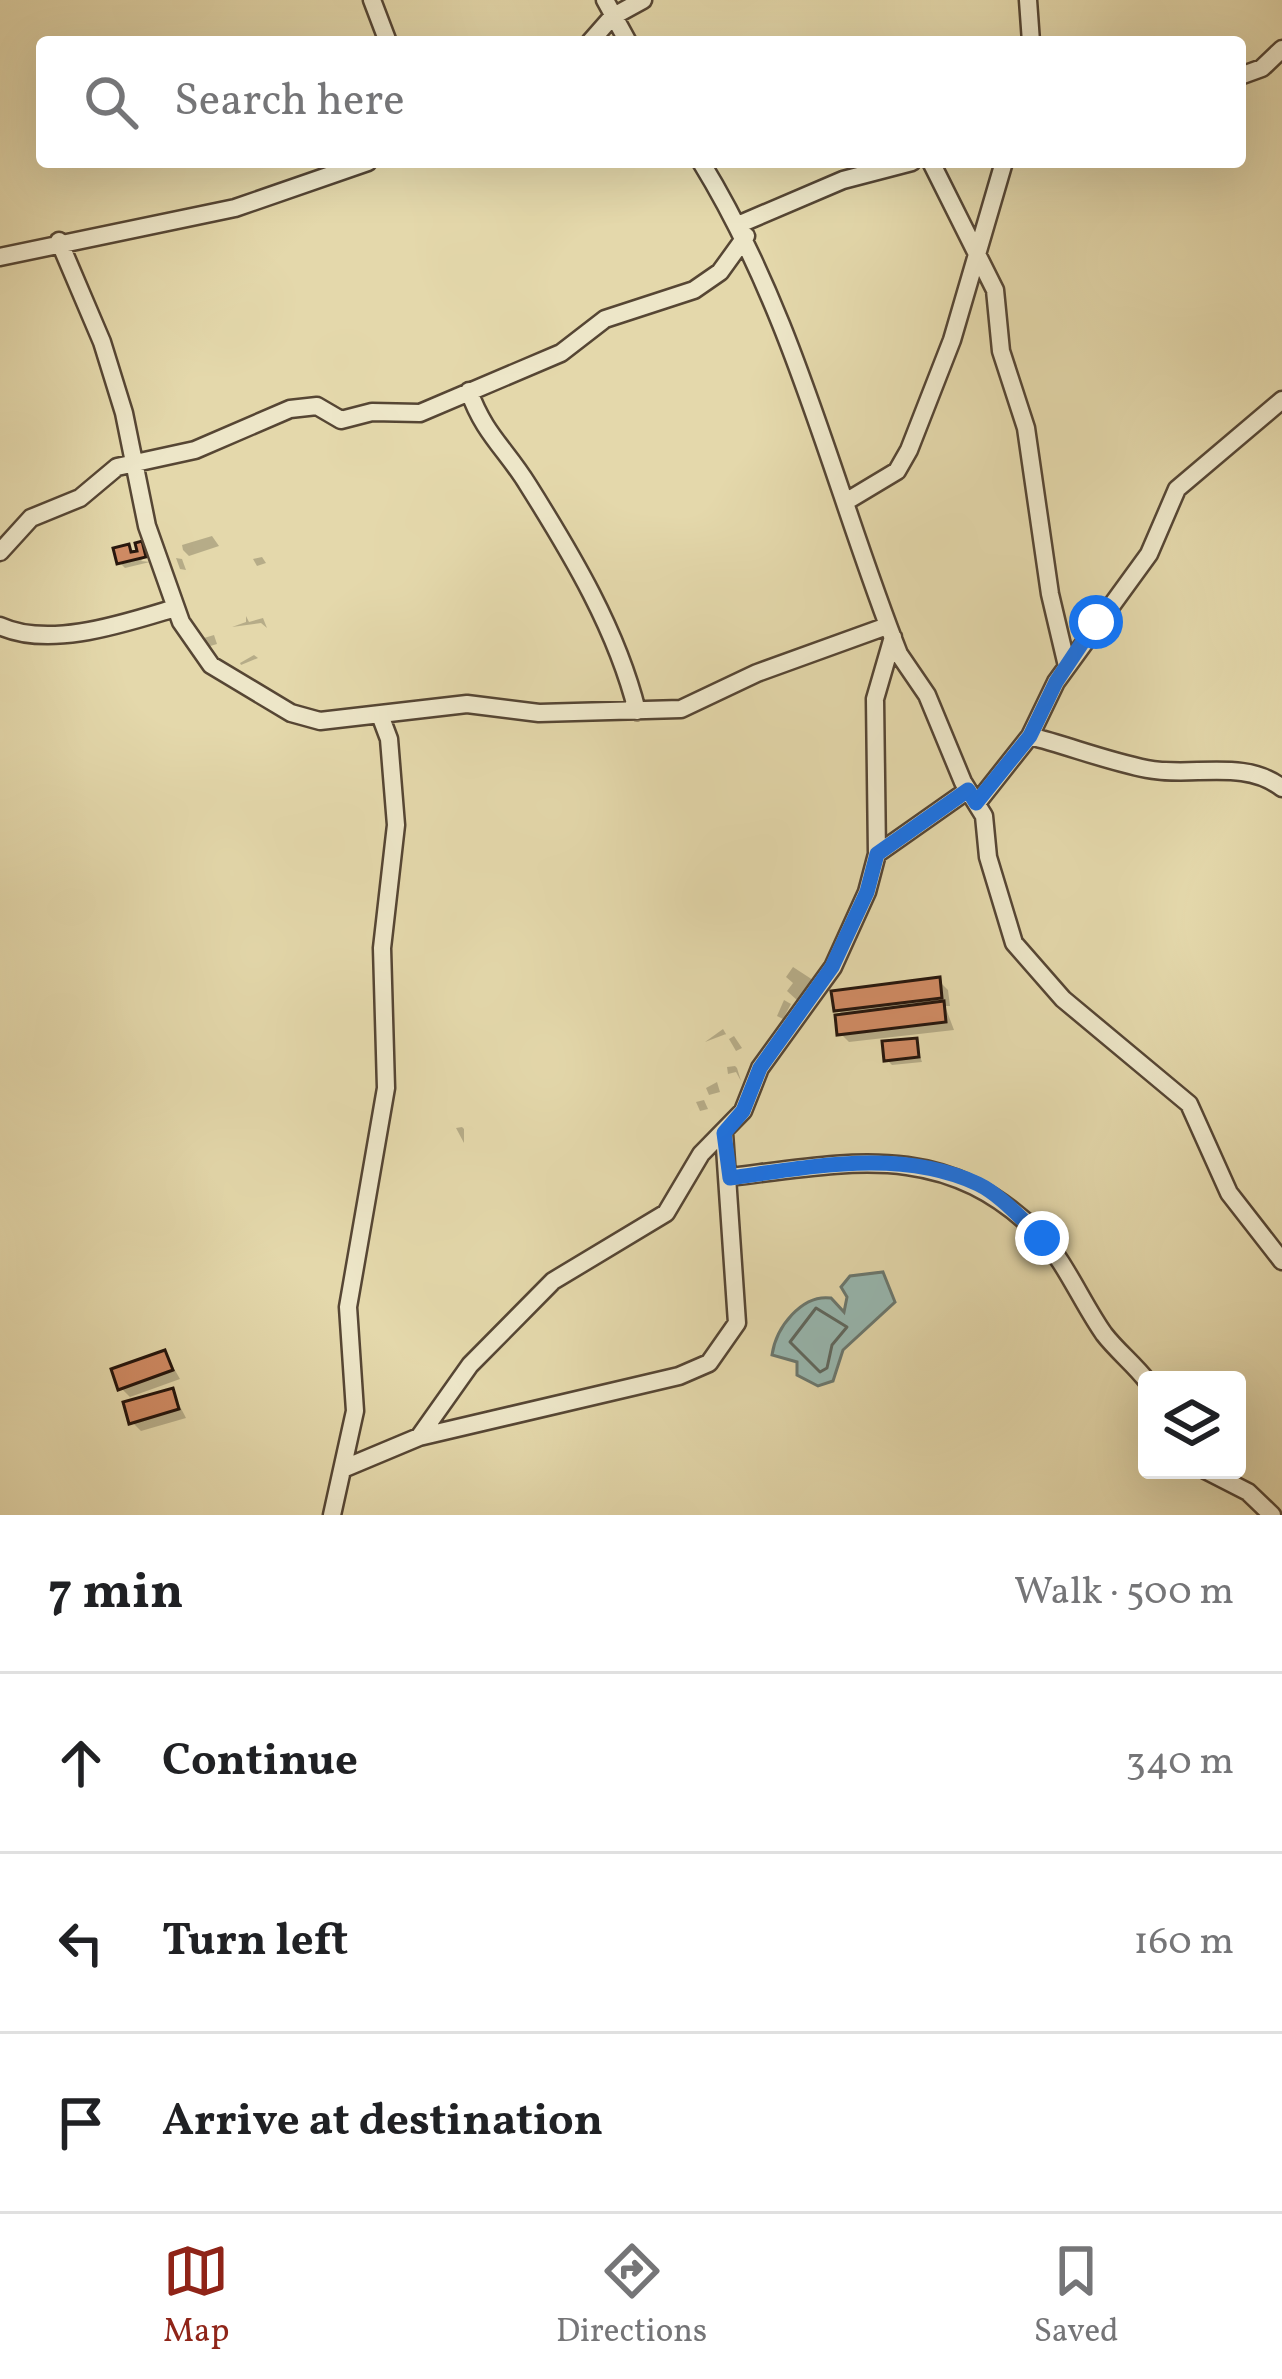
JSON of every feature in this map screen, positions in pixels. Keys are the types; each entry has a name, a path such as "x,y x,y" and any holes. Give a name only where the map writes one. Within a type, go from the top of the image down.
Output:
{"street":[{"path":"372,0 386,36"},
{"path":"593,36 609,9 643,0"},
{"path":"1028,0 1031,36"},
{"path":"609,9 625,36"},
{"path":"1246,74 1262,68 1282,50"},
{"path":"0,257 59,241 235,208 351,168"},
{"path":"705,168 743,230 848,502 890,631 927,695 972,796 1014,943 1063,999 1189,1104 1229,1193 1282,1261"},
{"path":"0,552 31,518 80,499 104,474 195,450 290,409 317,406 341,421 380,412 410,416 561,353 605,319 694,290 720,272 743,230 843,180 889,168"},
{"path":"934,168 995,290 1000,351 1026,428 1050,594 1067,665"},
{"path":"848,502 897,471 909,450 952,340 1002,168"},
{"path":"59,241 102,342 175,608 212,665 268,702 320,721 467,704 539,713 696,706 757,673 890,631"},
{"path":"469,391 481,424 526,481 600,609 637,711"},
{"path":"877,854 972,796 1030,736 1067,665 1148,554 1177,489 1282,400"},
{"path":"0,626 40,634 100,627 175,608"},
{"path":"418,1437 470,1365 553,1281 667,1213 701,1154 743,1111 760,1068 832,967 867,892 877,854 875,699 890,631"},
{"path":"332,1515 356,1412 348,1307 386,1088 382,948 396,825 389,739 380,715"},
{"path":"1030,736 1151,770 1253,774 1282,788"},
{"path":"345,1468 418,1437 679,1376 709,1363 737,1324 724,1133"},
{"path":"730,1178 892,1164 933,1168 982,1186 1042,1238 1109,1340 1138,1371"},
{"path":"1222,1479 1247,1492 1272,1515"}],"water":[{"path":"883,1272 895,1302 843,1350 833,1381 818,1386 797,1375 797,1362 772,1355 785,1324 801,1307 831,1298 844,1312 847,1297 841,1287 850,1276"}],"building":[{"path":"142,541 146,557 117,564 113,548 129,544 131,552 137,551 135,543"},
{"path":"940,977 942,998 834,1011 831,991"},
{"path":"944,1001 946,1022 837,1035 835,1015"},
{"path":"917,1038 919,1057 884,1061 882,1041"},
{"path":"165,1350 173,1370 118,1390 111,1369"},
{"path":"173,1388 179,1409 129,1424 123,1402"}],"route":[{"path":"1042,1238 982,1186 933,1168 856,1164 730,1178 724,1133 743,1111 760,1068 832,967 867,892 877,854 968,790 976,803 1030,736 1056,682 1096,622"}]}
